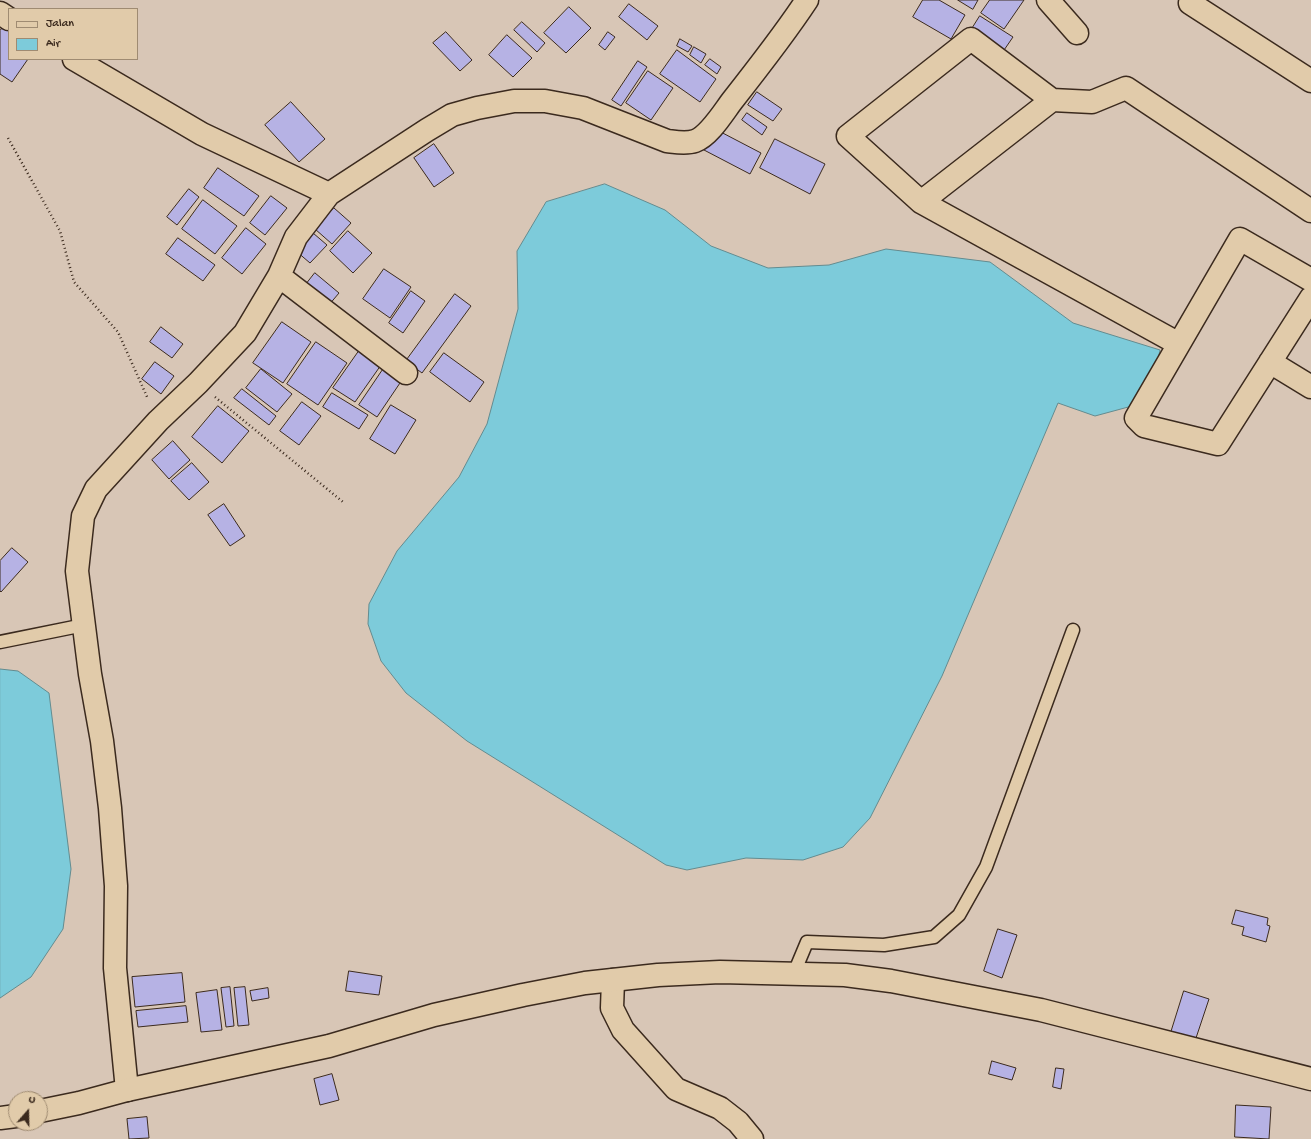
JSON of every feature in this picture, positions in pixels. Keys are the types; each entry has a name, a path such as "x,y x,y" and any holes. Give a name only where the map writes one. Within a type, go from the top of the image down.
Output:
{"street":[{"path":"127,1090 115,968 116,886 110,808 102,741 90,674 77,571 83,516 96,489 158,421 198,383 245,333 279,276 296,237 329,194 452,115 514,101 545,101 583,108 667,141 682,143 695,141 707,133 784,35 807,0"},
{"path":"1048,0 1077,33"},
{"path":"1190,4 1311,82"},
{"path":"1179,344 921,202 848,136 971,39 1052,100 1092,102 1126,88 1311,211"},
{"path":"76,60 202,134 329,194"},
{"path":"921,202 1052,100"},
{"path":"1311,280 1240,239 1136,418 1144,426 1218,444 1311,298"},
{"path":"279,276 406,373"},
{"path":"1270,362 1311,387"},
{"path":"48,1109 127,1090 329,1046 434,1015 515,997 585,983 658,975 712,972 845,975 891,981 1041,1010 1311,1079"},
{"path":"613,980 612,1008 623,1030 676,1089 720,1108 738,1122 752,1139"}],"lane":[{"path":"0,642 84,625"},
{"path":"794,973 807,942 884,945 934,937 959,915 986,867 1073,630"}],"path":[{"path":"8,138 60,230 74,282 118,332 158,421"},
{"path":"198,383 343,502"}],"water":[{"path":"605,184 665,210 711,246 768,268 829,265 886,249 990,262 1073,323 1160,350 1156,369 1132,406 1095,416 1058,403 942,676 870,818 843,847 803,860 746,858 687,870 666,865 467,741 406,693 381,661 368,624 369,604 397,551 459,477 487,424 518,309 517,251 546,202"},
{"path":"0,669 18,671 49,693 71,869 63,929 31,977 0,998"}],"building":[{"path":"923,0 939,0 965,15 951,39 913,17"},
{"path":"958,0 978,0 973,9"},
{"path":"990,0 1024,0 1004,29 981,13"},
{"path":"629,4 658,26 647,40 619,17"},
{"path":"569,7 591,28 566,53 544,33"},
{"path":"980,16 1013,37 1002,53 970,32"},
{"path":"522,22 545,43 537,52 514,30"},
{"path":"5,24 8,26 8,60 27,60 12,82 0,74 0,31"},
{"path":"446,32 472,60 460,71 433,43"},
{"path":"608,32 615,37 605,50 599,45"},
{"path":"507,35 532,58 513,77 489,55"},
{"path":"680,39 692,46 688,52 677,46"},
{"path":"694,47 706,54 701,63 690,55"},
{"path":"677,50 716,79 700,102 660,74"},
{"path":"710,59 721,67 717,74 705,65"},
{"path":"638,61 647,67 621,106 612,100"},
{"path":"648,71 673,88 651,120 626,103"},
{"path":"757,92 782,109 773,121 748,105"},
{"path":"291,102 325,139 299,162 265,125"},
{"path":"747,113 767,127 762,135 742,120"},
{"path":"715,129 761,153 750,174 704,150"},
{"path":"775,139 825,164 810,194 760,168"},
{"path":"434,144 454,173 434,187 414,158"},
{"path":"218,168 259,196 244,216 204,188"},
{"path":"189,189 199,197 177,225 167,217"},
{"path":"271,196 287,208 265,235 250,223"},
{"path":"203,200 237,226 215,254 182,229"},
{"path":"334,208 351,223 332,244 315,229"},
{"path":"246,228 266,244 242,274 222,258"},
{"path":"348,231 372,253 353,273 330,251"},
{"path":"313,233 327,245 310,263 296,251"},
{"path":"178,238 215,265 203,281 166,254"},
{"path":"384,269 411,287 390,318 363,299"},
{"path":"315,273 339,293 328,306 304,287"},
{"path":"411,291 425,301 403,333 389,323"},
{"path":"455,294 471,306 422,373 406,361"},
{"path":"282,322 311,342 283,383 253,363"},
{"path":"161,327 183,344 172,358 150,342"},
{"path":"316,342 347,363 318,405 287,384"},
{"path":"359,351 381,365 355,402 333,388"},
{"path":"444,353 484,382 470,402 430,372"},
{"path":"155,362 174,376 161,394 142,379"},
{"path":"384,368 402,380 377,417 359,405"},
{"path":"261,369 292,394 277,412 246,388"},
{"path":"242,389 276,416 269,425 234,398"},
{"path":"332,393 368,415 359,429 323,407"},
{"path":"302,402 321,416 299,445 280,431"},
{"path":"391,405 416,420 395,454 370,439"},
{"path":"218,406 249,431 222,463 192,437"},
{"path":"173,441 190,460 169,479 152,460"},
{"path":"192,463 209,482 189,500 171,481"},
{"path":"224,504 245,536 230,546 208,515"},
{"path":"12,548 28,562 1,592 0,561"},
{"path":"1236,910 1268,918 1267,925 1270,926 1266,942 1242,935 1244,927 1232,924"},
{"path":"998,929 1017,935 1002,978 984,971"},
{"path":"349,971 382,976 379,995 346,991"},
{"path":"182,973 185,1002 135,1007 132,977"},
{"path":"230,987 234,1026 226,1027 221,988"},
{"path":"245,987 249,1025 238,1026 234,988"},
{"path":"268,988 269,998 252,1001 250,991"},
{"path":"217,990 222,1030 201,1032 196,993"},
{"path":"1184,991 1209,999 1193,1047 1169,1039"},
{"path":"186,1006 188,1022 138,1027 136,1011"},
{"path":"992,1061 1016,1068 1012,1080 989,1074"},
{"path":"1056,1068 1064,1069 1061,1089 1053,1087"},
{"path":"332,1074 339,1100 320,1105 314,1079"},
{"path":"1236,1105 1271,1107 1269,1139 1235,1137"},
{"path":"147,1117 149,1138 129,1139 127,1119"}]}
